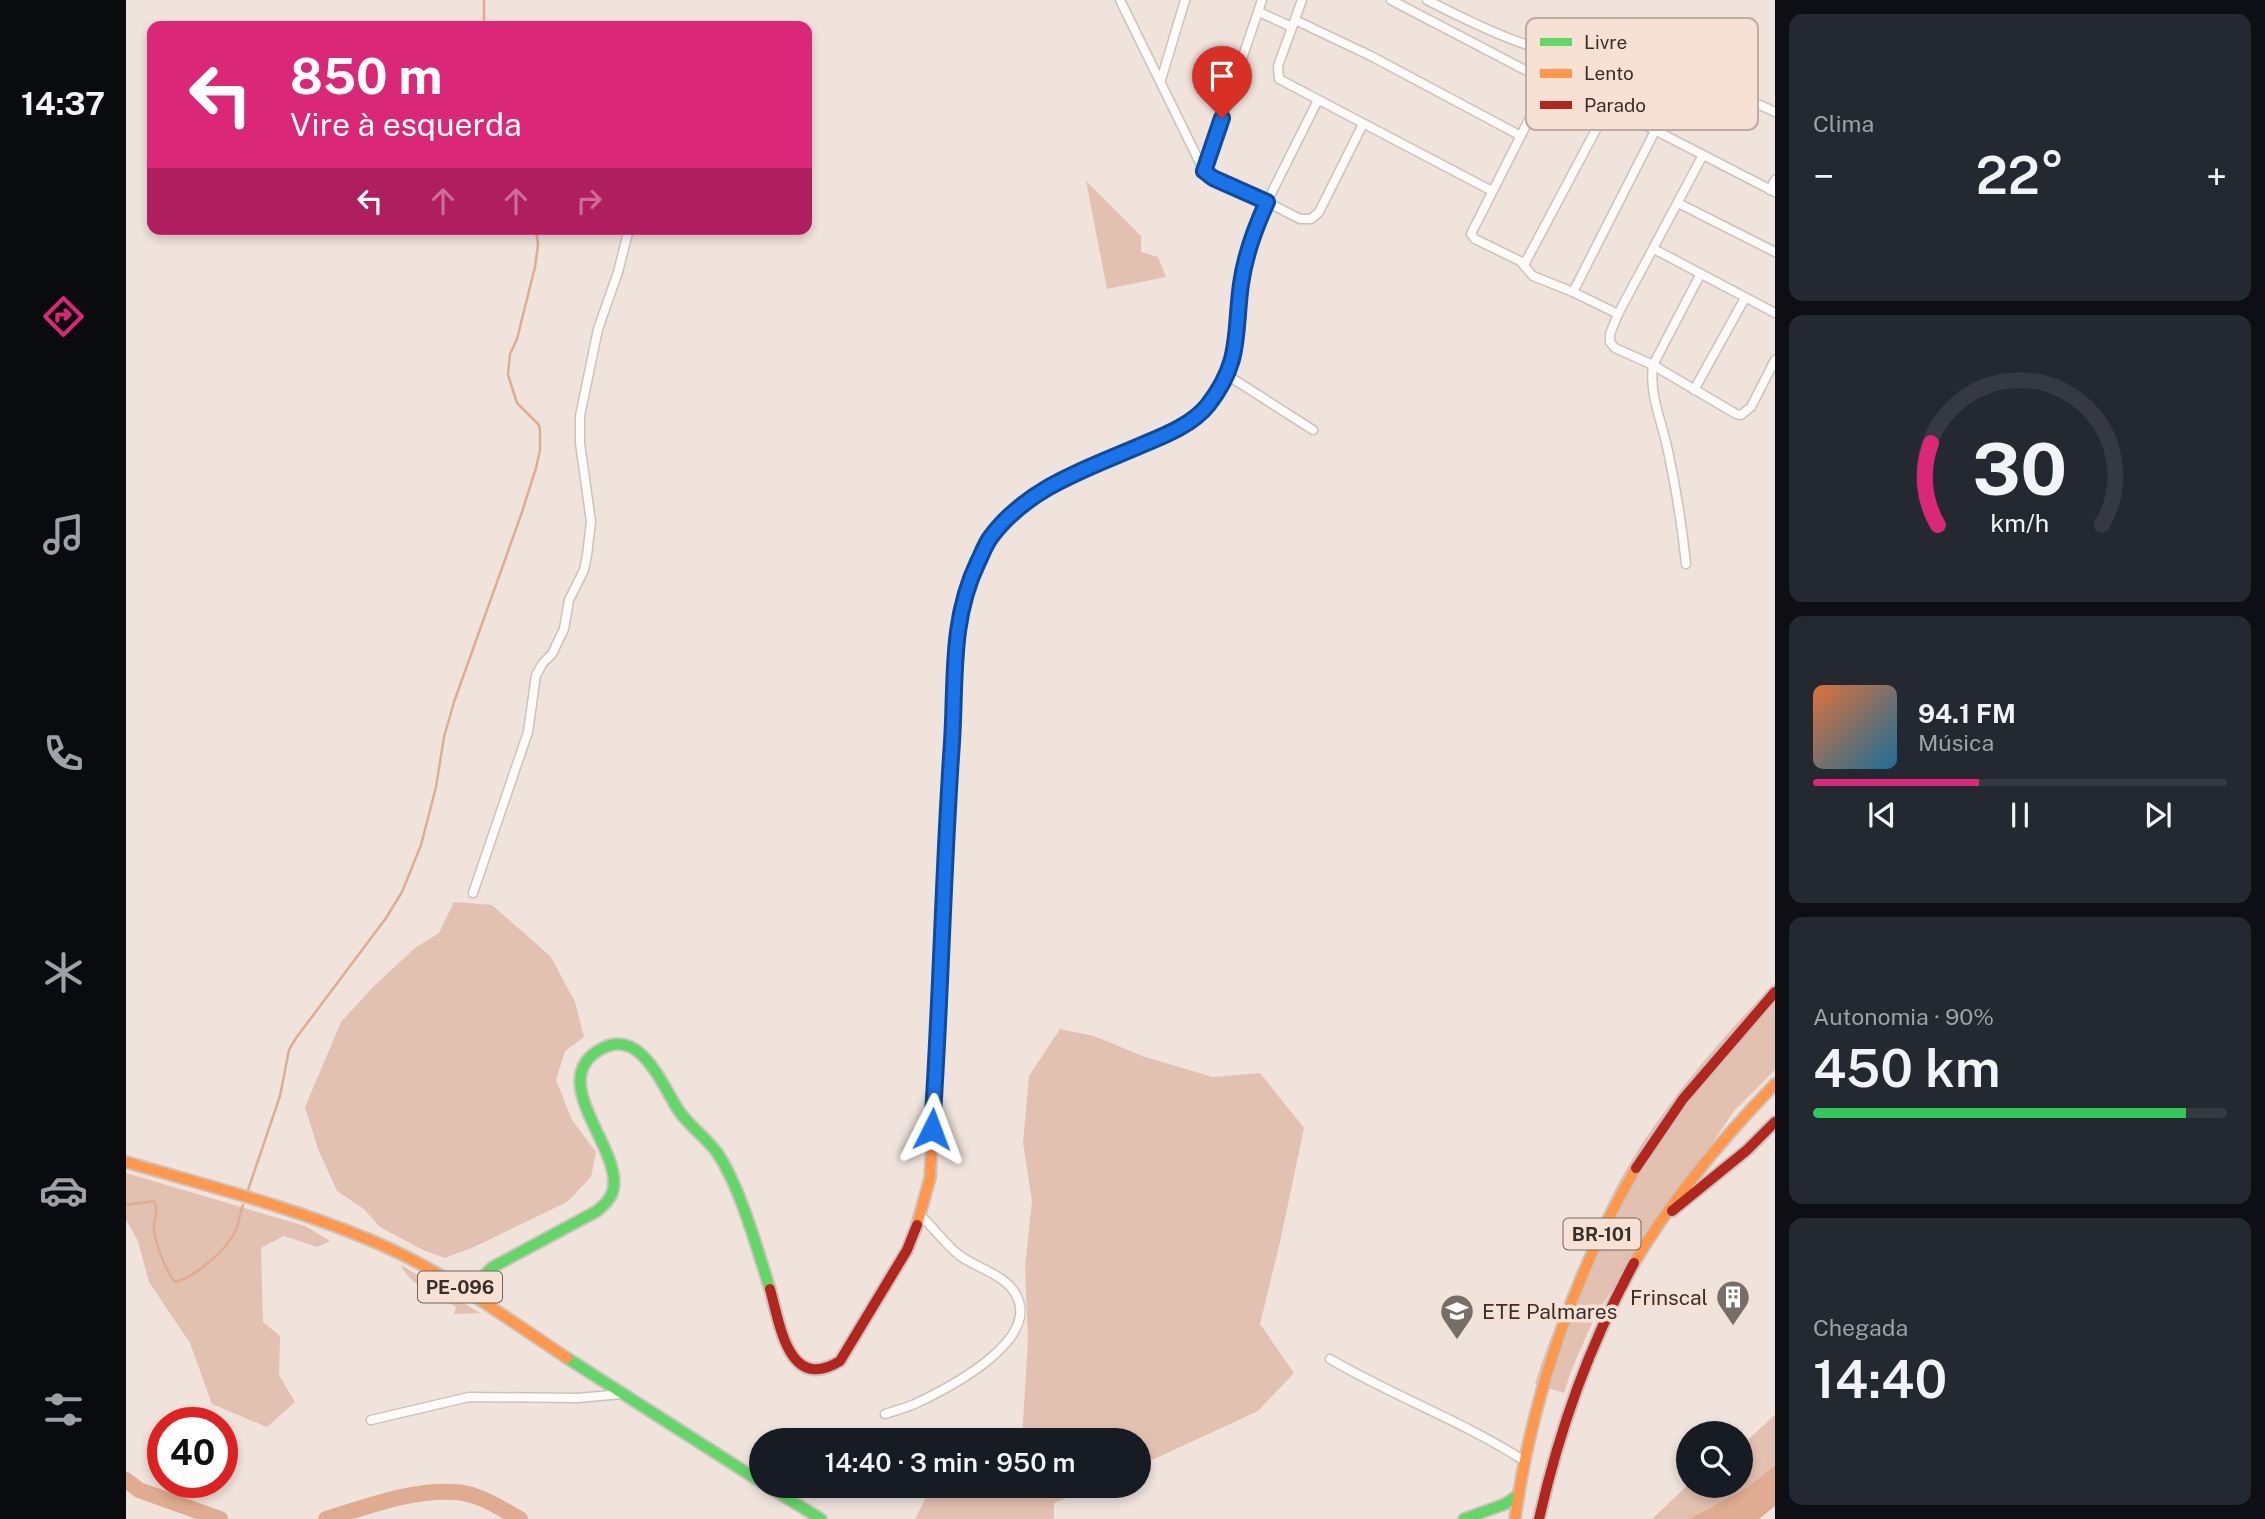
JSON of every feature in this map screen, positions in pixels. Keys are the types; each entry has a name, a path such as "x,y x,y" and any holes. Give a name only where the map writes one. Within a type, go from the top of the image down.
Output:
{"main road":[{"path":"471,1294 479,1280 494,1267 597,1211 610,1198 614,1188 613,1174 579,1088 584,1064 594,1052 620,1045 641,1052 650,1061 679,1112 714,1147 747,1223 796,1362 819,1370 840,1361 901,1261 921,1216 930,1166 957,638 959,617 970,580 989,540 1010,515 1031,498 1166,435 1206,409 1227,375 1236,347 1247,255 1267,202"},
{"name":"BR-101","path":"1515,1519 1523,1460 1538,1400 1593,1252 1621,1194 1657,1136 1706,1072 1775,992"},
{"name":"BR-101","path":"1539,1519 1558,1439 1587,1355 1629,1272 1661,1220 1705,1161 1775,1084"},
{"path":"1661,1220 1747,1150 1775,1122"},
{"name":"PE-096","path":"126,1162 292,1211 360,1236 425,1267 749,1474"},
{"path":"1464,1519 1505,1504 1517,1496"},
{"path":"787,1498 821,1519"}],"street":[{"path":"1120,0 1204,171 1213,178 1300,219 1315,217 1363,124"},
{"path":"1161,80 1185,0"},
{"path":"1204,171 1262,0"},
{"path":"1302,0 1279,66 1278,75 1283,81 1492,191"},
{"path":"1391,0 1526,71"},
{"path":"1427,0 1526,44"},
{"path":"1259,12 1293,23 1371,56 1521,136"},
{"path":"1267,202 1318,100"},
{"path":"1758,104 1775,112"},
{"path":"1526,126 1471,234 1475,239 1520,261 1533,276 1618,314"},
{"path":"1524,265 1596,130"},
{"path":"1573,292 1655,131 1773,191 1775,180"},
{"path":"1703,155 1618,314 1610,334 1611,345 1653,365 1736,414 1745,414 1751,407 1775,360"},
{"path":"1678,204 1775,252"},
{"path":"472,893 528,732 536,675 552,654 564,629 569,600 584,570 591,522 579,443 580,416 598,329 627,235"},
{"path":"1654,249 1775,313"},
{"path":"1686,564 1668,449 1652,386 1653,365 1700,275"},
{"path":"1694,390 1745,298"},
{"path":"1227,375 1313,430"},
{"path":"885,1414 940,1392 990,1359 1013,1335 1021,1313 1018,1298 1008,1285 959,1255 921,1216"},
{"path":"1330,1359 1374,1385 1484,1437 1523,1460"},
{"path":"371,1420 469,1397 577,1398 622,1394"}],"shaded area":[{"path":"1086,181 1141,236 1141,252 1158,257 1166,277 1107,289"},
{"path":"454,902 492,905 551,957 575,1002 584,1037 565,1051 556,1080 572,1120 596,1152 591,1177 567,1202 474,1247 445,1258 421,1249 380,1227 364,1209 337,1191 318,1149 305,1107 341,1022 373,987 415,948 439,933"},
{"path":"1775,983 1775,1070 1734,1111 1596,1314 1564,1393 1535,1384 1575,1280 1606,1208 1626,1170 1685,1084"},
{"path":"1060,1029 1094,1036 1145,1057 1213,1077 1260,1073 1304,1128 1260,1324 1294,1373 1258,1411 1151,1460 1151,1428 1023,1428 1028,1339 1025,1267 1032,1201 1023,1143 1029,1076"},
{"path":"126,1173 305,1226 330,1241 317,1247 284,1236 261,1248 263,1322 280,1336 279,1375 295,1402 267,1427 238,1415 238,1407 219,1407 212,1404 190,1343 149,1282 138,1241 126,1220"},
{"path":"401,1265 480,1313 454,1314 456,1307 417,1284"},
{"path":"1775,1415 1775,1465 1753,1483 1753,1435"},
{"path":"1775,1465 1775,1506 1759,1519 1689,1519 1728,1498 1753,1498 1753,1483"},
{"path":"1676,1496 1728,1498 1689,1519 1652,1519"},
{"path":"926,1498 1066,1498 1054,1503 1054,1519 915,1519"}],"waterway":[{"path":"484,0 484,21"},
{"path":"248,1190 280,1096 289,1050 386,918 402,892 421,845 454,702 536,468 540,450 539,425 517,403 508,375 510,354 517,339 535,267 537,235"},
{"path":"126,1205 154,1201 156,1241 175,1282 200,1269 224,1247 238,1226 243,1205"},
{"path":"126,1480 139,1490 220,1519"},
{"path":"326,1519 390,1500 439,1492 472,1495 520,1519"}],"traffic: fast":[{"path":"1091,467 1141,448 1177,430 1206,408 1218,392 1232,355 1248,255 1267,202"},
{"path":"471,1294 479,1280 493,1267 597,1211 611,1196 613,1174 608,1156 583,1100 580,1082 584,1066 596,1052 611,1045 625,1045 647,1060 683,1117 718,1154 741,1202 770,1289"},
{"path":"567,1358 749,1474"},
{"path":"1464,1519 1505,1504 1517,1496"},
{"path":"787,1498 821,1519"}],"traffic: slow":[{"path":"917,1225 930,1178 952,735"},
{"path":"1634,1263 1699,1169 1775,1084"},
{"path":"126,1162 280,1207 370,1240 447,1279 567,1358"},
{"path":"1515,1519 1532,1428 1559,1338 1594,1250 1636,1168"}],"traffic: jam":[{"path":"952,735 960,617 976,565 1004,524 1023,507 1043,492 1091,467"},
{"path":"1636,1168 1683,1099 1775,992"},
{"path":"1672,1211 1747,1150 1775,1122"},
{"path":"770,1289 789,1350 798,1362 809,1368 822,1369 840,1361 907,1250 917,1225"},
{"path":"1539,1519 1566,1419 1603,1325 1634,1263"}],"place":[{"name":"Frinscal","path":"1733,1327"},
{"name":"ETE Palmares","path":"1457,1341"}],"route":[{"path":"932,1129 957,638 963,599 989,540 1010,515 1052,486 1166,435 1188,422 1206,409 1230,371 1236,347 1247,255 1267,202 1213,178 1204,171 1222,118"}]}
